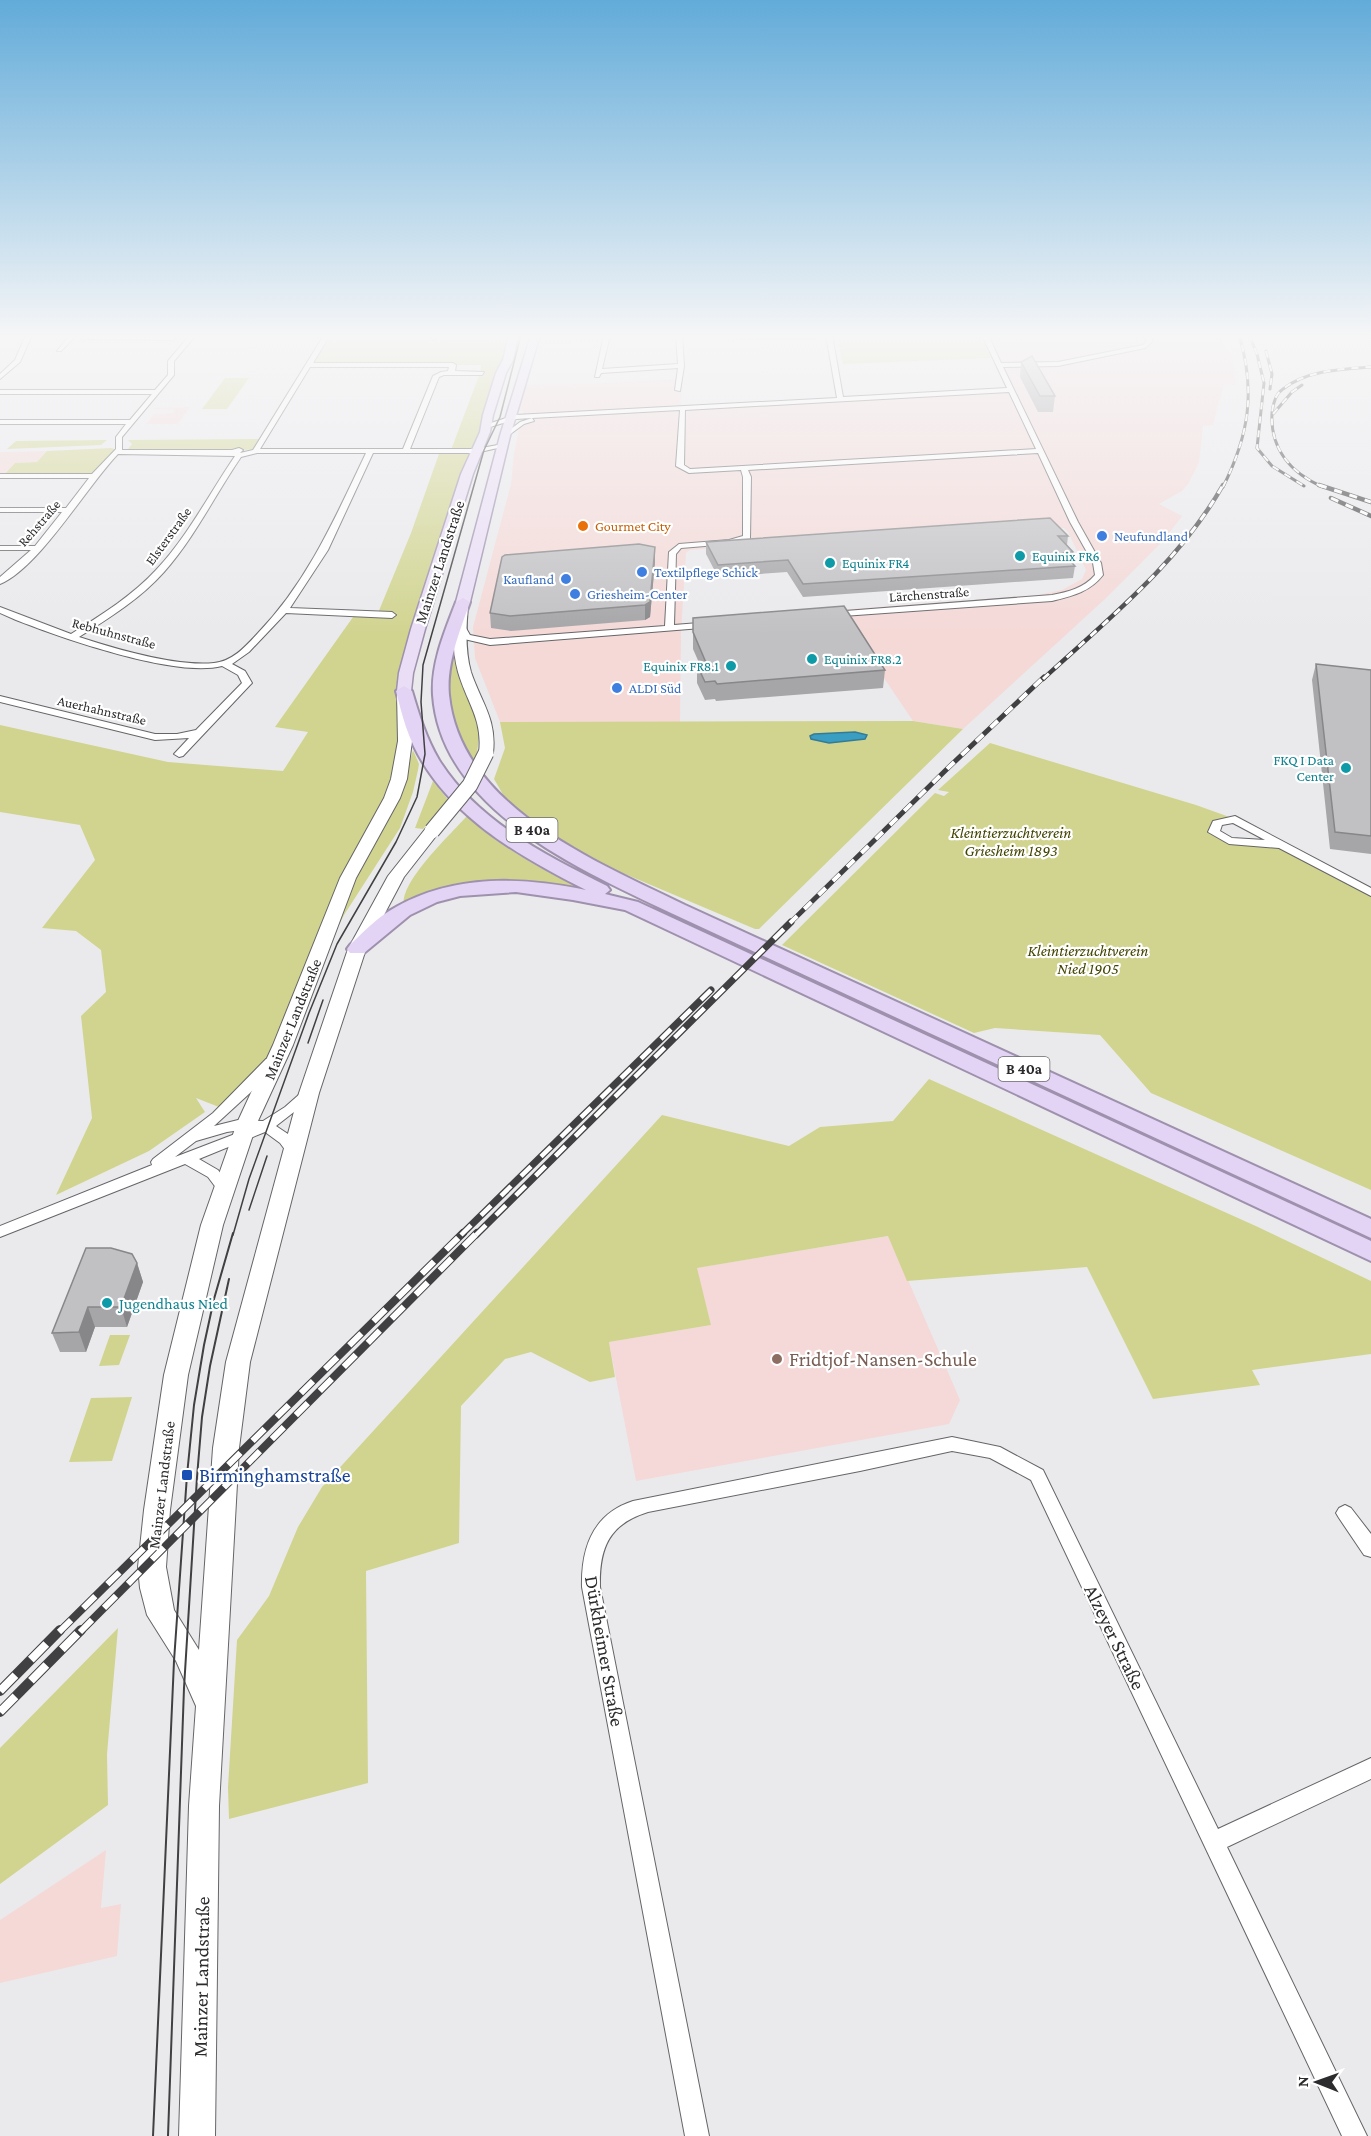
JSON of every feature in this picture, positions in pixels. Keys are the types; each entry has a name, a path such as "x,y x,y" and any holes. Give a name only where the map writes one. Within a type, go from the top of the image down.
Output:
{"highway":[{"name":"B 40a","path":"462,602 445,652 441,697 444,723 452,743 466,766 502,805 528,828 599,870 678,909 1371,1229"},
{"name":"B 40a","path":"404,691 413,726 422,748 435,768 448,785 493,829 522,849 703,940 1371,1252"},
{"path":"357,949 383,925 403,911 424,901 475,887 499,885 557,889 631,906 703,940"}],"main road":[{"name":"Mainzer Landstraße","path":"212,1710 186,1652 161,1615 152,1568 167,1427 176,1375 210,1234 225,1189 251,1129 348,878 392,798 399,779 405,741 406,673 418,629 484,435"},
{"name":"Mainzer Landstraße","path":"197,2136 204,1806 230,1407 252,1300 309,1093 357,949 396,876 467,790 482,767 486,753 488,729 466,678 461,657 460,625 462,602 506,435"}],"street":[{"name":"Rehstraße","path":"0,581 20,566 69,510 116,452 120,445 121,435"},
{"path":"257,450 266,435"},
{"path":"406,450 412,435"},
{"path":"116,452 236,454 257,450 477,451 504,441 510,435"},
{"path":"682,435 681,468 699,471 1040,452"},
{"name":"Lärchenstraße","path":"826,616 1052,598 1078,592 1087,586 1099,575 1097,563 1032,435"},
{"path":"225,664 231,662 255,641 286,610 325,549 370,451"},
{"name":"Elsterstraße","path":"72,637 137,594 161,571 177,550 236,454"},
{"path":"669,628 672,554 676,548 729,542 747,537 747,477 744,468"},
{"path":"0,476 95,476"},
{"path":"0,510 69,510"},
{"path":"0,548 36,548"},
{"name":"Rebhuhnstraße","path":"0,610 18,619 110,649 160,660 202,665 225,664"},
{"path":"286,610 392,615"},
{"path":"461,657 473,647 490,642 726,623"},
{"path":"460,625 467,637 490,642"},
{"path":"179,754 247,683 242,673 225,664"},
{"name":"Auerhahnstraße","path":"0,699 155,737 177,737 198,733"},
{"path":"1281,845 1229,841 1214,832 1217,823 1235,819 1371,893"},
{"path":"139,1175 189,1141 256,1079 283,1045"},
{"path":"0,1232 46,1216 289,1112 309,1093"},
{"path":"189,1141 226,1126 284,1137 294,1152"},
{"path":"184,1158 199,1164 219,1177 225,1189"},
{"name":"Dürkheimer Straße","path":"697,2136 591,1587 590,1564 599,1537 621,1513 648,1504 860,1464 952,1444 994,1452"},
{"name":"Alzeyer Straße","path":"994,1452 1037,1475 1355,2136"},
{"path":"1345,1513 1371,1550"},
{"path":"1213,1843 1371,1768"}],"shaded area":[{"path":"518,435 1202,435 1199,463 1188,484 1182,491 1159,504 1182,516 1163,541 1105,599 963,729 913,721 838,610 1038,595 1062,590 1082,579 1086,570 1064,528 946,532 690,550 686,553 681,632 680,723 500,722 475,658 473,627 511,484"},
{"path":"47,451 37,462 15,463 3,476 0,476 0,452"},
{"name":"Fridtjof-Nansen-Schule","path":"889,1236 960,1400 949,1424 636,1481 609,1342 711,1325 696,1268"},
{"path":"106,1850 101,1908 121,1904 117,1956 0,1983 0,1920"}],"green space":[{"path":"457,435 482,435 410,657 405,741 380,820 283,1045 224,1109 196,1098 205,1112 149,1151 56,1195 92,1118 81,1016 106,992 101,950 76,931 42,928 95,860 80,825 0,812 0,725 168,762 283,771 308,732 275,727 358,610 378,613 411,533 440,451 451,450"},
{"path":"261,439 255,449 126,452 132,444 128,440"},
{"path":"107,440 101,445 7,449 16,441"},
{"path":"115,449 94,475 3,476 15,463 37,462 47,451"},
{"path":"451,656 454,656 457,671 476,721 478,749 473,766 456,726 450,700"},
{"path":"913,721 963,729 759,929 606,866 569,847 534,825 508,803 494,779 505,748 500,722"},
{"path":"990,743 1196,805 1235,819 1217,823 1214,832 1229,841 1281,845 1371,893 1371,1190 1151,1093 1100,1035 995,1028 974,1033 782,945 935,793 944,796 949,792 938,790"},
{"path":"413,750 419,764 418,770 400,828 339,925 335,925 397,795"},
{"path":"433,781 449,801 423,829 415,828"},
{"path":"467,816 493,838 520,856 580,888 577,890 532,883 487,881 450,888 404,906 405,896 418,871"},
{"path":"929,1079 1258,1227 1371,1281 1371,1354 1252,1370 1260,1385 1153,1399 1087,1267 907,1281 888,1236 697,1268 711,1325 609,1342 615,1377 590,1382 531,1352 505,1359 461,1406 459,1543 366,1571 368,1783 229,1819 228,1787 237,1640 269,1596 298,1527 322,1487 662,1115 789,1146 820,1127 893,1121"},
{"path":"110,1335 130,1335 119,1365 99,1366"},
{"path":"132,1397 112,1461 69,1462 91,1398"},
{"path":"118,1628 107,1754 108,1805 0,1884 0,1748"}],"water":[{"path":"855,732 867,735 865,739 829,743 811,739 810,736 814,734"}],"building":[{"path":"1050,518 1068,536 1058,536 1073,552 1063,553 1075,566 803,584 788,560 718,565 706,542"},
{"name":"Griesheim-Center","path":"639,544 655,547 650,602 645,605 510,616 490,613 502,557 505,555"},
{"path":"844,606 885,670 717,684 715,681 705,682 697,665 707,665 693,632 693,618"},
{"name":"FKQ I Data Center","path":"1316,664 1371,670 1371,836 1335,832"},
{"path":"86,1248 111,1248 132,1254 137,1263 121,1307 88,1307 79,1332 52,1333"}],"tram line":[{"path":"233,1235 249,1179 309,1013 337,944 396,842 417,797 425,754 421,702 423,665 484,450 491,435"},
{"path":"308,1043 323,1000"},
{"path":"249,1210 267,1156"},
{"path":"153,2136 174,1661 187,1475 194,1405 204,1345 214,1299 233,1233"},
{"path":"168,2136 184,1688 197,1477 202,1417 210,1366 229,1279"}],"railway":[{"path":"1223,487 1243,435"},
{"path":"1258,435 1257,448 1272,466 1304,486"},
{"path":"1274,435 1279,449 1292,467 1320,485"},
{"path":"1043,679 1117,612 1164,565 1205,513 1223,485"},
{"path":"1320,485 1371,502"},
{"path":"1331,498 1371,516"},
{"path":"790,923 1044,677"},
{"path":"476,1235 791,922"},
{"path":"461,1235 711,990"},
{"path":"59,1632 463,1233"},
{"path":"80,1632 477,1233"},
{"path":"0,1691 60,1630"},
{"path":"0,1712 81,1630"}],"place":[{"name":"Gourmet City","path":"583,526"},
{"name":"Neufundland","path":"1102,536"},
{"name":"Equinix FR6","path":"1020,556"},
{"name":"Equinix FR4","path":"830,563"},
{"name":"Textilpflege Schick","path":"642,572"},
{"name":"Kaufland","path":"566,579"},
{"name":"Griesheim-Center","path":"575,594"},
{"name":"Equinix FR8.2","path":"812,659"},
{"name":"Equinix FR8.1","path":"731,666"},
{"name":"ALDI Süd","path":"617,688"},
{"name":"FKQ I Data Center","path":"1346,768"},
{"name":"Jugendhaus Nied","path":"107,1303"},
{"name":"Fridtjof-Nansen-Schule","path":"777,1359"},
{"name":"Birminghamstraße","path":"187,1475"}],"park label":[{"name":"Kleintierzuchtverein Griesheim 1893","path":"1011,841"},
{"name":"Kleintierzuchtverein Nied 1905","path":"1088,959"}]}
